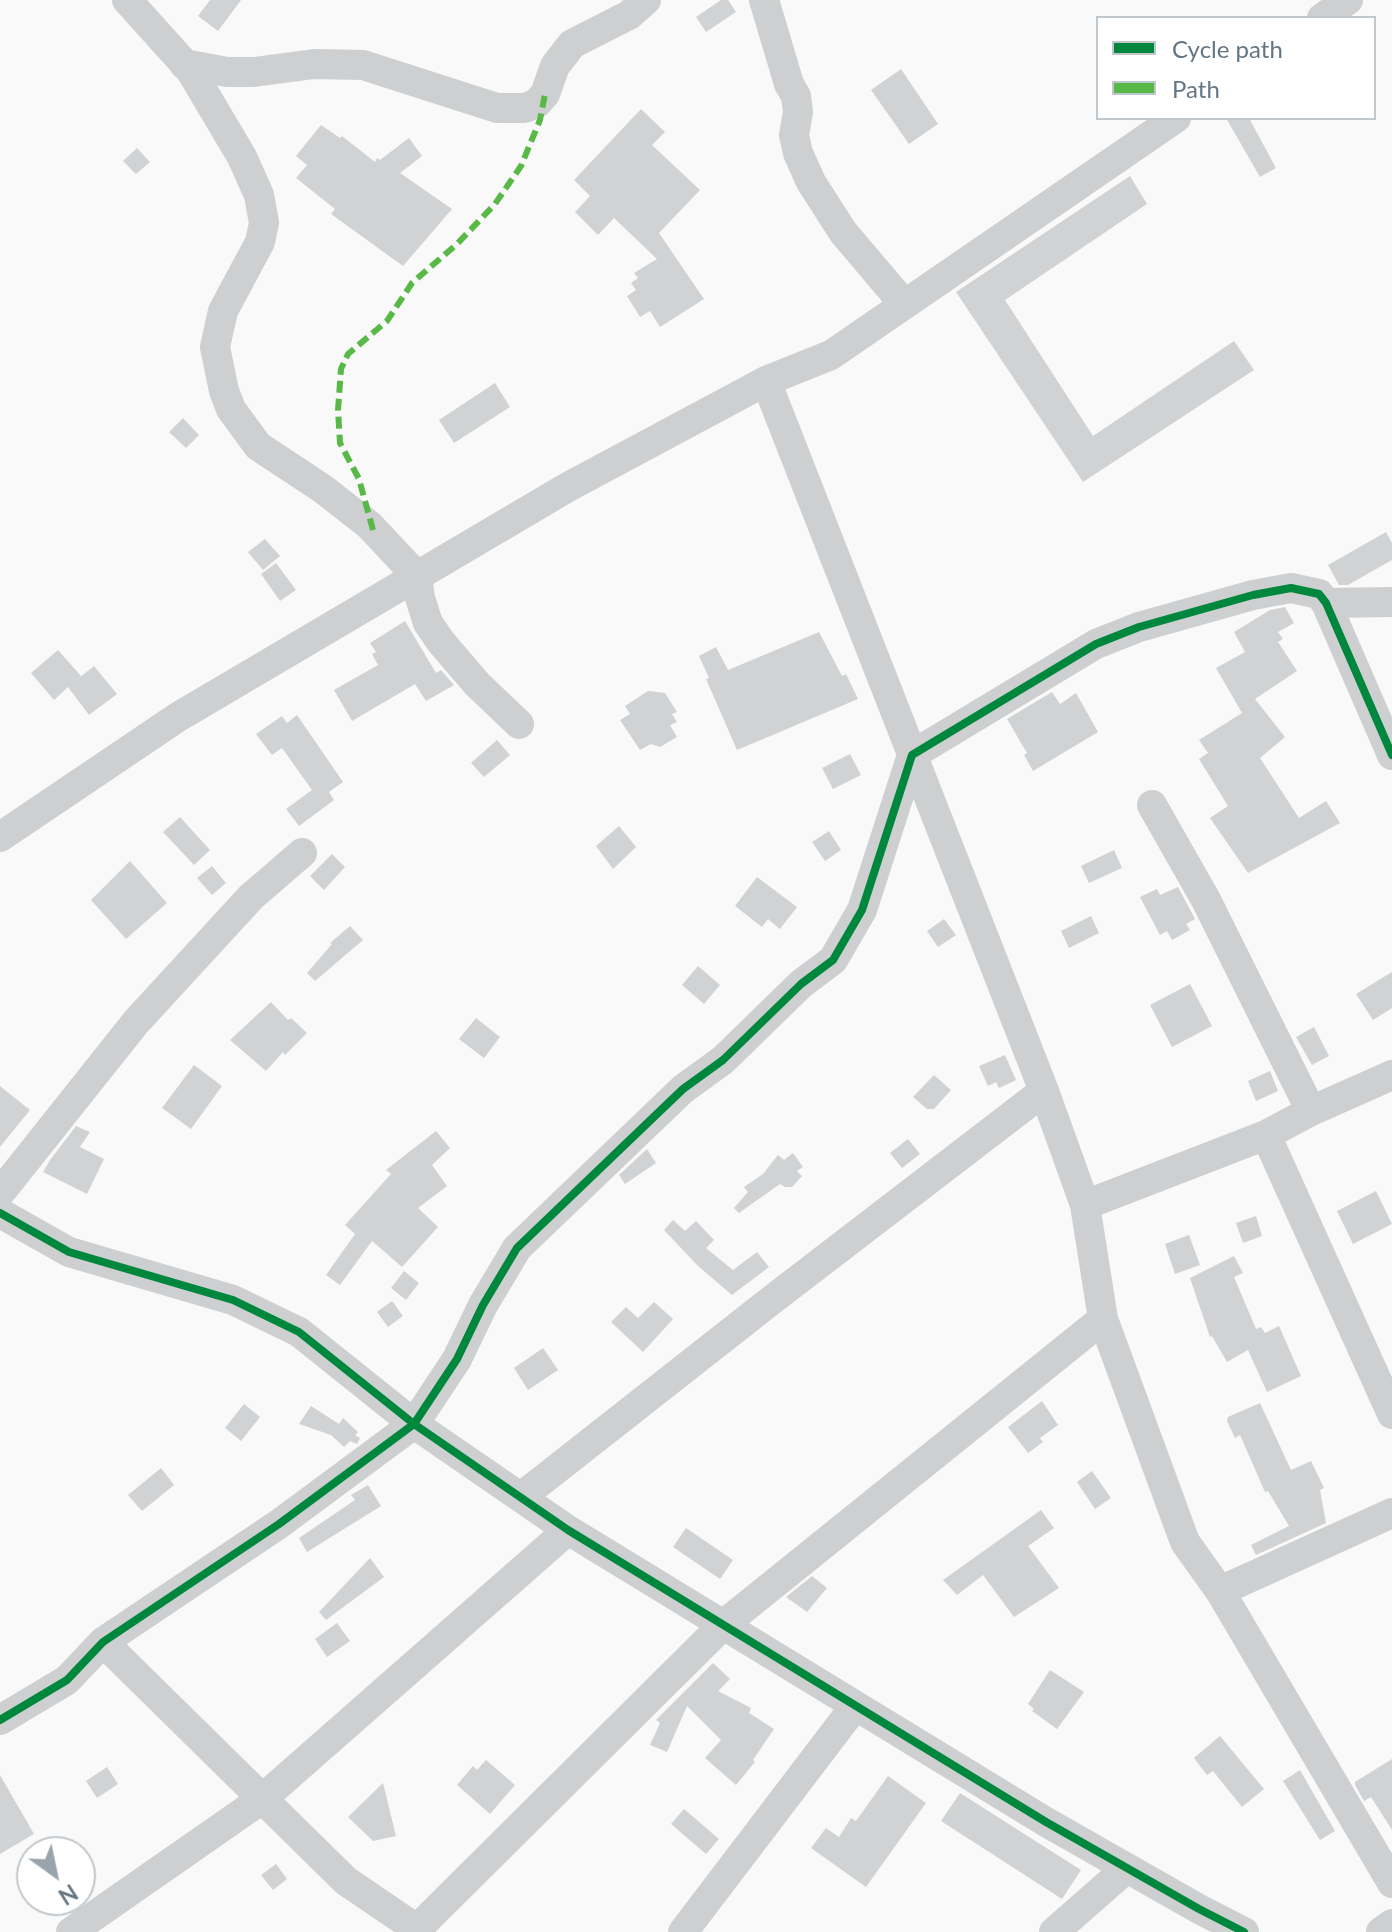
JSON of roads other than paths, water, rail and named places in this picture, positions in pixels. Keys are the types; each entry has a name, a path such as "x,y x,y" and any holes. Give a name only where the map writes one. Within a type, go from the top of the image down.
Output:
{"street":[{"path":"127,0 184,64 242,157 259,195 264,223 260,242 223,311 215,347 231,409 258,446 323,489 369,525 417,576 420,598 435,632 477,684 519,724"},
{"path":"184,64 227,72 254,72 314,64 363,65 497,108 525,108 537,103 545,94 555,66 572,44 629,15 646,0"},
{"path":"764,0 789,84 796,96 798,112 794,135 805,167 843,232 904,304"},
{"path":"1325,16 1348,0"},
{"path":"0,837 178,717 568,487 766,381 831,355 1173,120"},
{"path":"766,381 1044,1091 1085,1205 1103,1319 1185,1542 1220,1591 1392,1883"},
{"path":"0,1720 67,1680 103,1642 279,1524 414,1424 457,1359 483,1305 517,1248 683,1089 723,1060 801,984 833,960 862,910 912,755 1096,644 1139,627 1253,595 1291,588 1319,594 1326,603 1392,755"},
{"path":"1326,603 1392,602"},
{"path":"1152,805 1206,900 1311,1111"},
{"path":"0,1193 136,1022 251,897 302,853"},
{"path":"1085,1205 1266,1135 1392,1075"},
{"path":"521,1497 785,1289 1044,1091"},
{"path":"1266,1135 1392,1414"},
{"path":"0,1213 69,1252 233,1300 299,1332 414,1424 568,1530 1127,1868 1244,1932"},
{"path":"103,1642 346,1881 417,1931 723,1625 1103,1319"},
{"path":"1220,1591 1392,1513"},
{"path":"71,1932 262,1799 568,1530"},
{"path":"683,1932 855,1706"},
{"path":"1054,1932 1127,1868"},
{"path":"1381,1932 1392,1924"}]}
